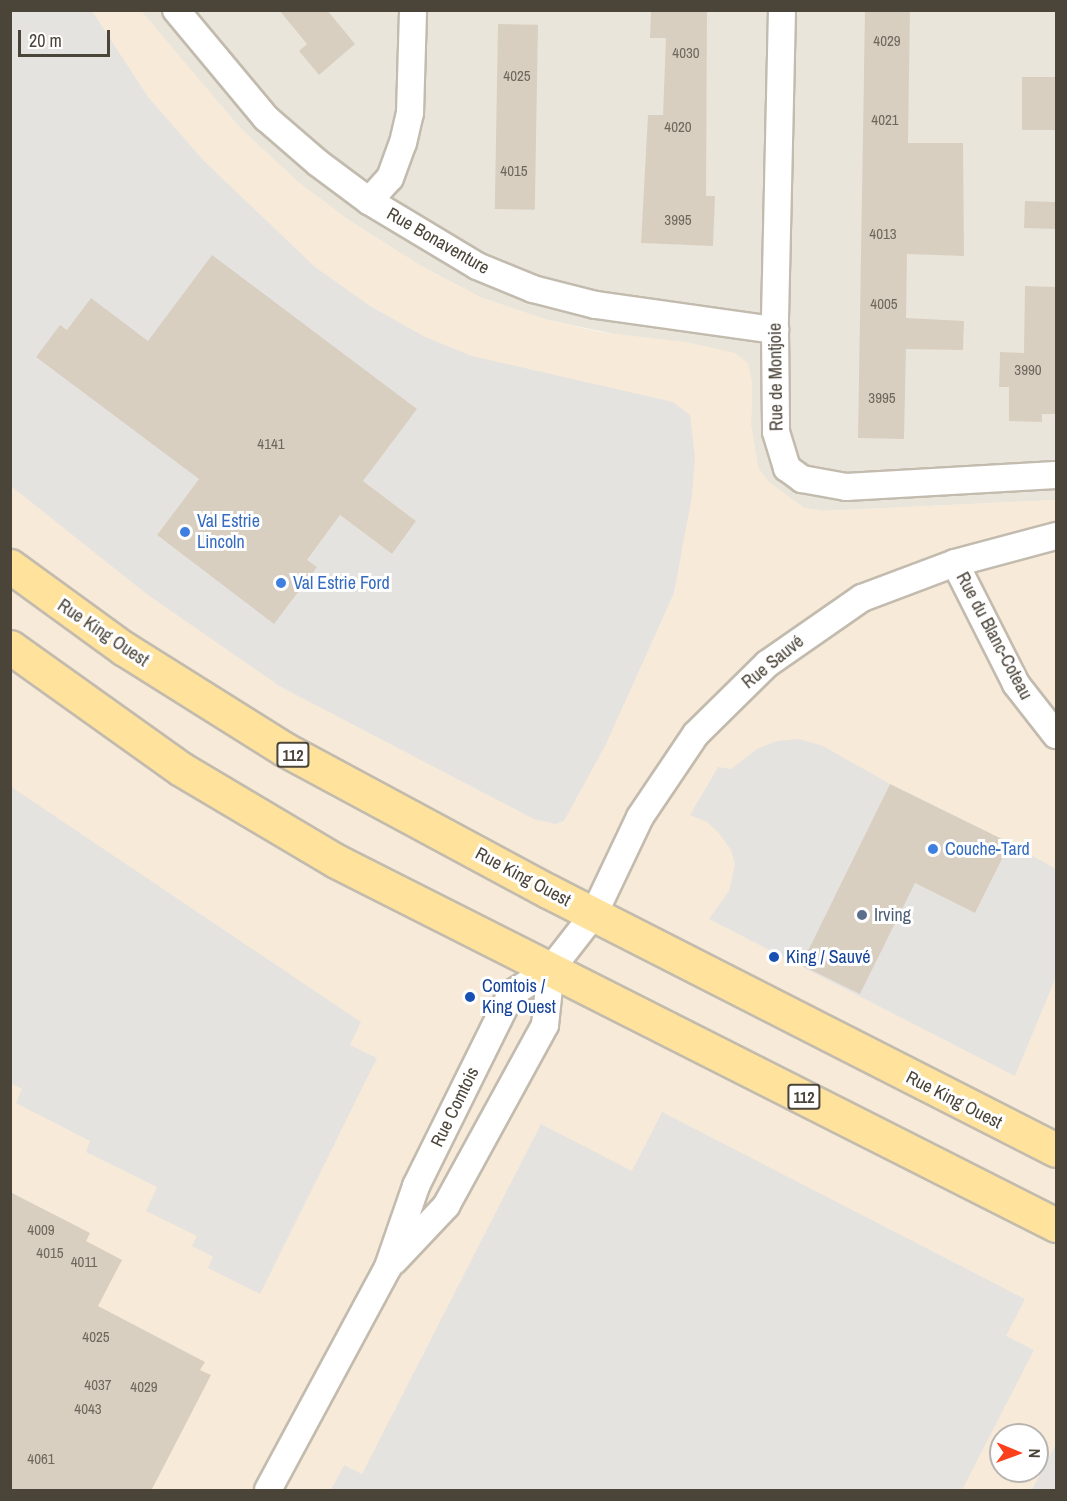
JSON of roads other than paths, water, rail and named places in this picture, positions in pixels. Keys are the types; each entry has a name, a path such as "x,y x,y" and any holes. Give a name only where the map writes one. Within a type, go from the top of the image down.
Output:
{"main road":[{"name":"Rue King Ouest","path":"10,566 142,660 284,749 594,914 1056,1150"},
{"name":"112","path":"10,647 134,738 250,813 336,861 1056,1225"}],"street":[{"name":"Rue Bonaventure","path":"176,10 266,118 369,201 477,266 533,289 652,315 775,330"},
{"path":"369,201 390,178 404,143 410,113 413,10"},
{"name":"Rue de Montjoie","path":"782,10 775,330 779,453 787,468 802,479 846,487 1056,475"},
{"name":"Rue Sauvé","path":"594,914 639,817 667,773 732,696 767,664 862,598 955,563 1056,536"},
{"name":"Rue du Blanc-Coteau","path":"955,563 1016,684 1056,735"},
{"name":"Rue Comtois","path":"268,1491 388,1267 416,1186 511,994 551,969 594,914"},
{"name":"Rue Comtois","path":"388,1267 446,1206 458,1186 545,1025 551,969"}],"place":[{"name":"Val Estrie Lincoln","path":"185,532"},
{"name":"Val Estrie Ford","path":"281,583"},
{"name":"Couche-Tard","path":"933,849"},
{"name":"Irving","path":"862,915"},
{"name":"King / Sauvé","path":"774,957"},
{"name":"Comtois / King Ouest","path":"470,997"}]}
